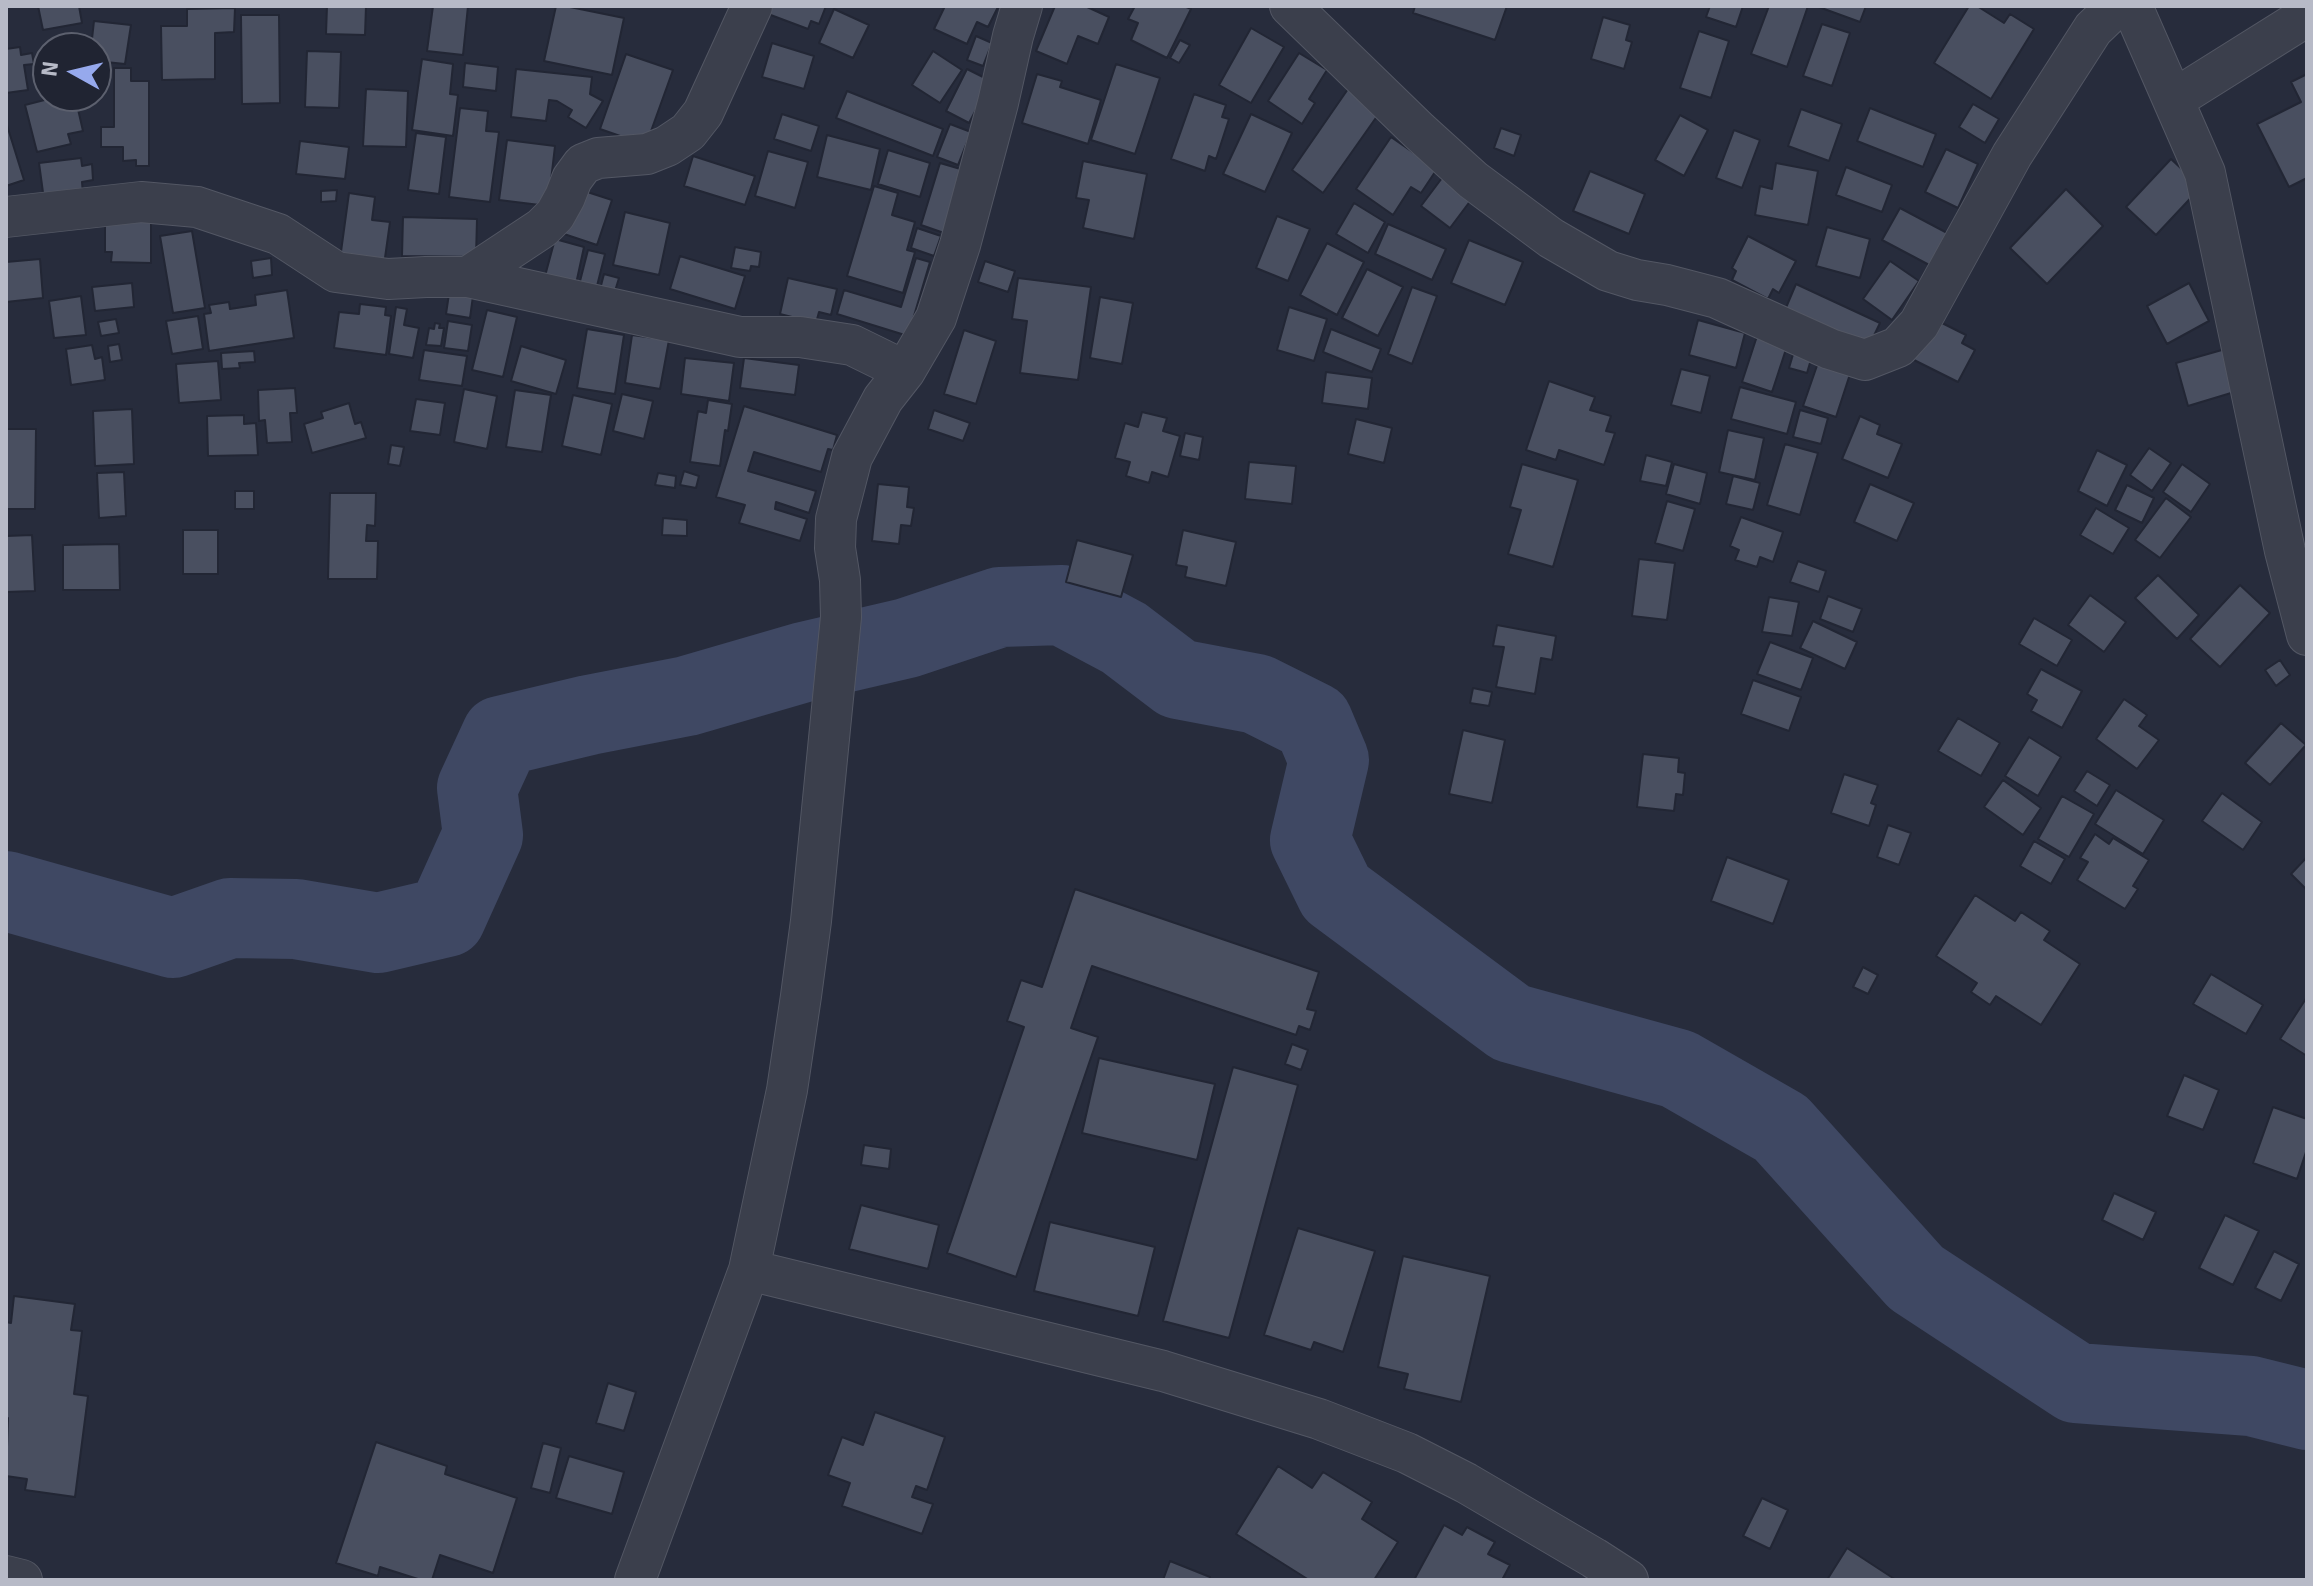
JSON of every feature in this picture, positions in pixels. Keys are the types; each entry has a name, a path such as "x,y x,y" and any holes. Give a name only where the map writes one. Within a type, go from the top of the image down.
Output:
{"street":[{"path":"468,277 542,228 555,215 572,179 583,164 598,158 647,154 667,146 688,132 703,113 752,6"},
{"path":"635,1580 749,1270 787,1090 811,921 841,617 835,548 836,519 852,457 883,399 905,371 936,318 994,118 1022,6"},
{"path":"1290,6 1473,180 1551,238 1608,271 1717,298 1830,349 1865,360 1898,347 1919,324 2012,155 2093,29 2117,6"},
{"path":"2132,6 2205,173 2285,551 2307,635"},
{"path":"2173,100 2307,16"},
{"path":"6,217 141,202 197,207 278,234 336,272 388,279 468,277 740,337 800,337 852,345 905,371"},
{"path":"749,1270 1163,1371 1319,1419 1407,1453 1466,1483 1628,1580"},
{"path":"6,1576 22,1580"}],"building":[{"path":"38,6 79,6 82,23 43,30"},
{"path":"327,6 366,6 365,35 326,34"},
{"path":"433,6 468,6 463,55 427,51"},
{"path":"556,6 624,18 612,75 544,61"},
{"path":"771,6 826,6 819,24 811,21 808,29 768,14"},
{"path":"945,6 998,7 988,27 977,22 967,44 934,29"},
{"path":"1055,6 1085,6 1109,17 1098,44 1078,36 1067,64 1036,51"},
{"path":"1135,6 1184,6 1191,9 1167,58 1131,40 1138,23 1128,19"},
{"path":"1415,6 1507,6 1495,40 1413,13"},
{"path":"1710,6 1743,6 1736,27 1706,17"},
{"path":"1769,6 1808,6 1787,67 1751,54"},
{"path":"1816,6 1866,6 1860,22"},
{"path":"1969,6 1977,6 2004,23 2010,14 2034,29 1991,99 1934,63"},
{"path":"235,8 234,32 215,33 215,79 162,80 161,26 187,26 187,9"},
{"path":"834,9 869,25 853,58 819,43"},
{"path":"241,15 279,15 280,103 242,104"},
{"path":"1603,17 1630,25 1626,40 1632,42 1624,69 1591,59"},
{"path":"94,21 131,25 125,64 112,63 112,32 93,32"},
{"path":"1822,24 1850,33 1832,86 1803,76"},
{"path":"1251,28 1284,47 1251,103 1219,85"},
{"path":"1699,31 1729,41 1711,98 1680,88"},
{"path":"976,36 992,43 983,66 967,60"},
{"path":"1180,40 1190,45 1179,63 1170,58"},
{"path":"772,43 814,56 804,89 762,77"},
{"path":"20,47 21,55 32,53 32,64 24,65 28,90 6,93 6,49"},
{"path":"307,51 341,52 339,108 305,107"},
{"path":"933,51 962,70 940,103 912,85"},
{"path":"1299,53 1327,70 1309,99 1315,103 1302,124 1268,101"},
{"path":"626,54 673,70 646,145 600,129"},
{"path":"422,59 453,64 450,94 458,95 453,136 412,130"},
{"path":"465,63 498,67 496,91 463,87"},
{"path":"1116,64 1160,78 1135,154 1091,140"},
{"path":"114,68 131,68 131,81 149,81 149,166 136,166 136,160 123,161 123,147 101,147 101,127 114,127"},
{"path":"516,69 592,77 590,94 603,101 586,128 568,117 572,110 557,101 549,100 546,121 511,117"},
{"path":"967,69 991,81 969,123 946,111"},
{"path":"1037,74 1062,81 1060,87 1101,100 1088,144 1022,123"},
{"path":"2307,74 2307,178 2289,187 2257,124 2301,102 2291,82"},
{"path":"366,89 408,91 406,147 363,146"},
{"path":"1348,89 1380,112 1323,193 1292,170"},
{"path":"847,91 943,129 933,156 836,118"},
{"path":"1194,94 1226,105 1222,117 1229,119 1216,159 1209,156 1205,171 1171,159"},
{"path":"32,103 32,112 79,112 83,131 68,134 71,144 37,152 25,105"},
{"path":"1973,104 1999,119 1985,143 1959,127"},
{"path":"460,108 488,111 486,131 499,132 490,202 449,197"},
{"path":"1870,108 1936,134 1923,167 1857,141"},
{"path":"1801,109 1842,124 1829,161 1788,146"},
{"path":"782,114 819,126 811,151 774,139"},
{"path":"1251,114 1292,133 1265,192 1223,174"},
{"path":"1680,115 1708,130 1684,176 1655,160"},
{"path":"6,122 24,180 6,186"},
{"path":"950,124 971,132 958,165 937,157"},
{"path":"1501,128 1521,135 1514,156 1494,148"},
{"path":"1734,130 1760,140 1742,188 1716,178"},
{"path":"416,133 446,137 439,194 408,190"},
{"path":"827,135 880,149 871,190 817,177"},
{"path":"1391,137 1437,169 1421,193 1411,187 1393,215 1356,189"},
{"path":"507,140 555,146 548,206 499,200"},
{"path":"300,141 349,147 345,179 296,174"},
{"path":"1946,149 1978,164 1958,208 1925,192"},
{"path":"888,150 930,163 920,197 878,184"},
{"path":"768,151 808,162 795,208 755,196"},
{"path":"693,156 755,176 745,205 684,186"},
{"path":"81,158 82,166 92,164 93,180 82,182 83,194 44,200 39,163"},
{"path":"2171,159 2201,187 2156,235 2126,207"},
{"path":"1083,161 1147,174 1134,239 1083,228 1089,200 1076,198"},
{"path":"940,163 964,170 944,233 921,225"},
{"path":"1776,163 1818,171 1808,225 1755,215 1760,186 1772,189"},
{"path":"1846,167 1892,185 1882,212 1836,195"},
{"path":"1590,171 1645,194 1629,234 1573,211"},
{"path":"1442,178 1471,200 1450,228 1421,206"},
{"path":"874,186 898,193 892,215 915,222 907,250 915,252 903,293 847,276"},
{"path":"578,189 612,200 597,245 564,234"},
{"path":"2066,189 2103,226 2047,284 2010,248"},
{"path":"337,190 336,201 321,202 321,191"},
{"path":"349,193 375,197 372,220 390,222 384,265 340,259"},
{"path":"1354,203 1385,222 1368,253 1336,234"},
{"path":"1900,208 1951,235 1933,267 1882,240"},
{"path":"625,212 670,223 659,275 613,265"},
{"path":"105,216 151,216 151,263 111,262 112,252 105,252"},
{"path":"1277,216 1310,229 1288,281 1256,268"},
{"path":"403,217 477,219 476,257 402,256"},
{"path":"1388,224 1446,249 1432,280 1375,254"},
{"path":"1827,227 1870,239 1860,278 1816,266"},
{"path":"917,228 941,236 934,256 911,248"},
{"path":"192,231 205,308 173,313 160,236"},
{"path":"1748,236 1796,261 1779,293 1773,289 1768,299 1732,280 1736,271 1732,268"},
{"path":"555,239 584,247 576,284 545,276"},
{"path":"1469,240 1523,262 1505,305 1451,283"},
{"path":"1327,243 1364,262 1337,315 1300,295"},
{"path":"735,247 761,252 759,267 751,266 750,271 731,268"},
{"path":"588,250 605,254 595,294 578,289"},
{"path":"680,256 745,276 735,309 670,289"},
{"path":"271,258 272,275 253,278 251,261"},
{"path":"916,258 930,262 908,336 837,314 844,290 901,307"},
{"path":"40,259 43,298 6,302 6,262"},
{"path":"985,261 1015,271 1008,292 978,282"},
{"path":"1890,261 1919,281 1892,320 1863,299"},
{"path":"1367,269 1403,287 1378,336 1342,318"},
{"path":"604,274 619,278 612,301 598,297"},
{"path":"788,278 837,289 831,315 819,312 816,323 780,314"},
{"path":"1018,278 1091,287 1078,380 1020,373 1027,321 1012,319"},
{"path":"132,283 134,307 95,311 92,287"},
{"path":"2189,283 2209,321 2167,344 2147,306"},
{"path":"1796,284 1880,323 1868,348 1785,310"},
{"path":"450,287 473,296 470,318 446,314"},
{"path":"1412,287 1437,296 1412,364 1388,354"},
{"path":"287,290 294,338 209,351 204,314 211,313 209,305 229,302 230,309 256,305 255,295"},
{"path":"81,296 86,335 54,338 49,301"},
{"path":"1100,297 1133,303 1122,364 1090,358"},
{"path":"360,304 386,307 385,315 391,316 386,355 334,348 339,312 359,314"},
{"path":"396,307 407,309 404,325 419,328 413,358 389,354"},
{"path":"1289,307 1327,319 1314,361 1277,350"},
{"path":"487,310 517,317 503,377 472,370"},
{"path":"198,316 203,349 172,354 166,321"},
{"path":"116,319 119,333 101,336 98,322"},
{"path":"1698,320 1745,333 1736,368 1689,355"},
{"path":"448,321 472,325 468,351 444,348"},
{"path":"435,323 440,324 439,328 444,328 441,346 426,345 429,328 434,329"},
{"path":"1942,323 1966,335 1962,343 1975,350 1958,382 1912,359"},
{"path":"587,329 624,335 615,394 577,388"},
{"path":"1331,329 1381,349 1372,372 1323,352"},
{"path":"964,330 996,341 976,404 944,394"},
{"path":"1759,330 1789,340 1772,392 1742,382"},
{"path":"632,335 669,340 660,389 625,383"},
{"path":"119,344 122,360 110,362 108,346"},
{"path":"92,345 95,359 102,357 105,380 71,385 66,349"},
{"path":"521,346 566,360 556,394 511,381"},
{"path":"2229,348 2241,390 2188,406 2176,363"},
{"path":"424,350 467,356 462,386 419,380"},
{"path":"254,351 255,362 239,363 240,368 222,369 221,353"},
{"path":"1794,351 1812,356 1807,373 1789,368"},
{"path":"1820,357 1852,368 1836,417 1803,406"},
{"path":"685,358 734,363 729,401 681,394"},
{"path":"744,358 799,365 795,395 740,388"},
{"path":"218,361 221,400 179,403 176,364"},
{"path":"1681,369 1710,376 1701,413 1671,405"},
{"path":"1326,372 1372,378 1368,409 1322,403"},
{"path":"1549,381 1595,397 1590,410 1611,416 1606,431 1615,433 1604,465 1559,450 1556,460 1526,450"},
{"path":"1740,387 1796,402 1787,434 1731,419"},
{"path":"295,388 297,413 290,413 292,442 267,443 265,420 259,421 258,390"},
{"path":"464,389 497,396 487,449 454,442"},
{"path":"515,390 551,395 542,452 506,447"},
{"path":"622,394 653,401 644,439 613,431"},
{"path":"573,395 612,404 601,455 562,446"},
{"path":"416,399 445,403 440,435 410,431"},
{"path":"708,400 732,404 720,466 690,462 698,411 706,413"},
{"path":"349,403 355,424 361,422 366,438 312,453 304,424 323,418 321,412"},
{"path":"744,406 837,435 833,450 828,449 821,472 754,452 748,471 816,491 809,513 776,502 775,509 807,519 800,541 739,523 745,505 716,497"},
{"path":"132,409 134,464 95,466 93,411"},
{"path":"934,410 970,423 963,441 928,429"},
{"path":"1800,410 1828,418 1821,444 1793,437"},
{"path":"1142,412 1167,418 1163,431 1180,436 1168,477 1152,472 1149,483 1126,476 1130,462 1115,458 1125,423 1138,427"},
{"path":"244,415 244,424 256,423 258,455 208,456 207,416"},
{"path":"1860,416 1880,425 1877,434 1902,444 1888,478 1842,459"},
{"path":"1356,419 1392,428 1384,463 1348,454"},
{"path":"6,429 36,429 35,509 6,509"},
{"path":"1728,430 1764,438 1755,480 1719,472"},
{"path":"1185,433 1203,437 1199,460 1180,456"},
{"path":"1785,444 1818,453 1800,515 1767,505"},
{"path":"391,445 404,447 400,466 388,464"},
{"path":"2149,448 2171,463 2152,491 2130,475"},
{"path":"2097,450 2127,465 2107,506 2078,491"},
{"path":"1646,455 1672,462 1666,486 1640,481"},
{"path":"1249,462 1296,466 1292,504 1245,499"},
{"path":"1522,464 1578,480 1553,567 1508,554 1521,510 1510,507"},
{"path":"1674,464 1707,473 1700,504 1666,494"},
{"path":"2182,464 2210,484 2191,512 2163,492"},
{"path":"684,471 699,476 696,488 680,485"},
{"path":"124,472 126,516 99,518 97,473"},
{"path":"658,473 676,476 675,488 655,485"},
{"path":"1733,476 1760,483 1753,510 1726,504"},
{"path":"878,484 909,487 907,507 914,508 911,526 901,525 899,544 872,541"},
{"path":"1870,484 1914,503 1897,541 1854,522"},
{"path":"2127,485 2154,498 2142,523 2115,510"},
{"path":"235,491 254,491 254,509 235,509"},
{"path":"330,493 376,493 375,526 367,525 366,541 378,541 377,579 328,579"},
{"path":"2166,498 2191,517 2160,558 2135,540"},
{"path":"1667,501 1695,509 1683,551 1655,543"},
{"path":"2096,508 2129,528 2113,554 2080,535"},
{"path":"1741,517 1783,532 1773,562 1760,557 1757,567 1735,560 1739,550 1730,546"},
{"path":"663,518 687,520 687,536 662,535"},
{"path":"183,530 218,530 218,574 183,574"},
{"path":"1183,530 1236,542 1226,586 1185,577 1187,567 1176,565"},
{"path":"32,535 35,591 6,592 6,536"},
{"path":"1077,540 1133,555 1121,597 1066,582"},
{"path":"119,544 120,590 63,590 63,545"},
{"path":"1639,559 1675,563 1667,620 1632,616"},
{"path":"1798,561 1826,571 1819,592 1790,582"},
{"path":"2158,575 2199,615 2177,639 2135,598"},
{"path":"2240,585 2270,613 2220,667 2190,639"},
{"path":"2090,595 2126,622 2104,652 2068,625"},
{"path":"1828,596 1862,609 1853,632 1820,619"},
{"path":"1769,597 1799,602 1792,636 1762,632"},
{"path":"2034,618 2072,640 2057,666 2019,644"},
{"path":"1813,621 1857,642 1845,669 1800,648"},
{"path":"1497,625 1556,636 1552,660 1541,658 1535,694 1496,687 1504,647 1493,646"},
{"path":"1770,642 1813,658 1801,690 1757,674"},
{"path":"2280,660 2290,675 2276,686 2265,670"},
{"path":"2041,669 2082,691 2062,728 2031,711 2037,700 2027,694"},
{"path":"1753,680 1801,697 1789,731 1741,714"},
{"path":"1473,688 1492,692 1489,706 1470,703"},
{"path":"2124,699 2147,715 2139,726 2159,740 2137,769 2096,739"},
{"path":"1958,718 2000,743 1981,776 1938,751"},
{"path":"2281,723 2306,745 2270,785 2245,763"},
{"path":"1463,730 1505,740 1492,803 1449,794"},
{"path":"2029,737 2061,757 2038,796 2005,776"},
{"path":"1643,754 1679,758 1678,772 1685,773 1683,795 1676,794 1674,811 1637,807"},
{"path":"2087,771 2110,785 2097,806 2074,791"},
{"path":"1844,774 1878,785 1871,803 1876,805 1869,826 1831,813"},
{"path":"2003,780 2041,808 2023,835 1984,807"},
{"path":"2116,790 2164,820 2143,854 2095,824"},
{"path":"2222,793 2262,822 2243,850 2202,821"},
{"path":"2062,796 2094,814 2069,857 2038,839"},
{"path":"1888,825 1911,833 1899,865 1877,857"},
{"path":"2095,834 2109,844 2113,838 2149,860 2133,886 2138,889 2125,909 2077,880 2088,862 2080,858"},
{"path":"2034,841 2065,859 2051,884 2020,866"},
{"path":"1727,857 1789,880 1773,924 1711,901"},
{"path":"2307,857 2307,890 2291,874"},
{"path":"1075,889 1319,972 1307,1009 1316,1011 1310,1030 1299,1026 1296,1035 1092,966 1071,1028 1098,1037 1016,1277 947,1253 1024,1027 1007,1021 1021,980 1042,987"},
{"path":"1975,895 2015,921 2021,912 2050,931 2044,940 2080,964 2041,1025 1996,996 1990,1005 1971,992 1977,983 1936,956"},
{"path":"1863,967 1878,975 1868,994 1853,987"},
{"path":"2211,974 2263,1005 2246,1034 2193,1004"},
{"path":"2307,997 2307,1056 2280,1039"},
{"path":"1292,1044 1308,1050 1301,1070 1285,1064"},
{"path":"1099,1058 1215,1084 1197,1160 1082,1133"},
{"path":"1233,1067 1298,1085 1229,1338 1163,1321"},
{"path":"2184,1075 2219,1090 2203,1130 2167,1116"},
{"path":"2273,1107 2307,1119 2307,1149 2297,1179 2253,1163"},
{"path":"864,1145 891,1149 889,1169 861,1165"},
{"path":"2114,1193 2156,1212 2143,1240 2102,1220"},
{"path":"861,1205 939,1225 928,1269 849,1249"},
{"path":"2225,1215 2259,1231 2233,1285 2199,1268"},
{"path":"1050,1222 1155,1247 1138,1316 1034,1291"},
{"path":"1298,1228 1375,1251 1343,1352 1314,1342 1311,1350 1264,1335"},
{"path":"2274,1251 2299,1264 2281,1301 2255,1288"},
{"path":"1403,1256 1490,1276 1461,1402 1404,1389 1408,1374 1378,1367"},
{"path":"14,1296 75,1304 71,1330 82,1331 74,1394 88,1396 75,1497 25,1490 27,1479 6,1476 6,1322 11,1323"},
{"path":"608,1383 636,1392 624,1431 596,1423"},
{"path":"875,1412 945,1437 927,1490 916,1486 912,1497 933,1504 922,1534 842,1506 850,1483 828,1475 842,1437 863,1445"},
{"path":"376,1442 447,1466 445,1474 517,1498 493,1573 440,1555 432,1580 421,1580 380,1567 378,1576 336,1563"},
{"path":"543,1443 561,1448 550,1493 531,1488"},
{"path":"569,1456 624,1472 612,1514 556,1498"},
{"path":"1278,1466 1312,1488 1323,1472 1372,1502 1362,1519 1398,1542 1374,1580 1309,1580 1236,1534"},
{"path":"1762,1498 1788,1510 1770,1549 1743,1536"},
{"path":"1444,1525 1462,1535 1467,1527 1495,1542 1488,1554 1510,1565 1502,1580 1414,1580"},
{"path":"1847,1548 1896,1580 1827,1580"},
{"path":"1170,1561 1210,1577 1209,1580 1163,1580"}],"waterway":[{"path":"6,891 173,938 230,918 296,919 378,933 446,917 483,835 477,788 501,736 687,696 804,662 907,638 1000,607 1062,605 1124,638 1178,679 1257,694 1313,722 1329,760 1310,840 1336,893 1511,1023 1678,1069 1781,1128 1916,1278 2076,1383 2251,1396 2307,1410"}]}
